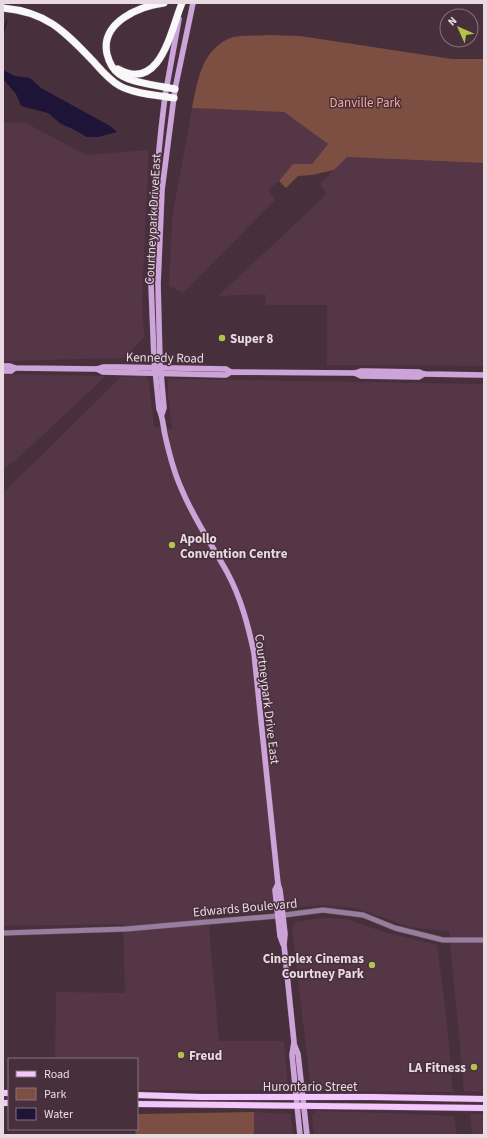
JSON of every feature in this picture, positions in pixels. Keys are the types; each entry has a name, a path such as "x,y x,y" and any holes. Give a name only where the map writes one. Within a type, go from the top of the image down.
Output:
{"highway":[{"path":"164,3 136,11 128,15 118,23 111,32 107,39 106,46 108,57 114,69 125,78 175,89"},
{"path":"108,57 117,69 125,73 137,74 148,70 156,63 163,53 182,3"},
{"path":"3,8 29,12 49,21 69,38 106,75 120,86 135,91 174,98"}],"main road":[{"name":"Courtneypark Drive East","path":"158,370 151,276 155,190 166,87 182,3"},
{"name":"Courtneypark Drive East","path":"192,5 175,89 162,190 158,284 159,409 162,414 168,450 181,488 192,512 237,593 246,621 254,660 278,884 280,890 280,915 285,934 284,945 294,1044 298,1054 303,1097 300,1107"},
{"name":"Kennedy Road","path":"3,366 16,368 97,368 103,372 158,370 226,375 231,372 355,373 368,371 484,375"},
{"name":"Kennedy Road","path":"3,371 11,371 16,368"},
{"name":"Courtneypark Drive East","path":"294,1044 292,1054 296,1097 300,1107"},
{"name":"Hurontario Street","path":"138,1095 200,1097 484,1099"},
{"name":"Hurontario Street","path":"138,1104 484,1108"},
{"path":"300,1107 300,1135"},
{"path":"300,1107 307,1135"}],"street":[{"name":"Edwards Boulevard","path":"3,932 126,929 323,910 368,916 395,928 443,940 484,940"}],"shaded area":[{"path":"192,108 284,112 328,144 312,164 293,165 279,181 268,190 275,200 183,293 169,286 172,219"},
{"path":"24,122 86,155 149,150 142,297 144,337 124,358 3,361 3,123"},
{"path":"347,157 484,163 484,366 327,365 327,305 266,305 265,294 218,296 327,194 320,184"},
{"path":"3,374 106,376 15,461 3,469"},
{"path":"146,376 149,380 154,427 172,429 168,395 168,379 484,384 484,1092 464,1091 449,931 410,927 356,908 322,905 208,915 219,1041 284,1041 288,1087 285,1090 138,1090 138,1058 55,1058 56,992 125,993 123,924 3,926 3,493 121,377"},
{"path":"322,918 347,919 384,932 437,945 446,1013 453,1092 318,1091 310,1082 292,927 296,922"},
{"path":"316,1111 454,1116 457,1135 314,1135 312,1115"},
{"path":"254,1112 291,1114 293,1135 254,1135"},
{"path":"470,1114 484,1114 484,1135 472,1135"}],"green space":[{"name":"Danville Park","path":"268,35 300,36 452,59 484,59 484,163 347,157 334,170 312,175 298,176 286,188 279,181 293,164 312,164 328,144 284,112 192,108 202,67 213,50 230,38"},
{"path":"254,1112 254,1135 135,1135 136,1130 138,1130 138,1114"}],"water":[{"path":"3,70 15,76 30,78 41,88 110,126 117,132 98,137 87,137 61,124 48,113 21,106 16,94 3,79"}],"waterway":[{"path":"3,34 7,20"}],"place":[{"name":"Super 8","path":"222,338"},
{"name":"Apollo Convention Centre","path":"172,545"},
{"name":"Cineplex Cinemas Courtney Park","path":"372,965"},
{"name":"Freud","path":"181,1055"},
{"name":"LA Fitness","path":"474,1067"}]}
